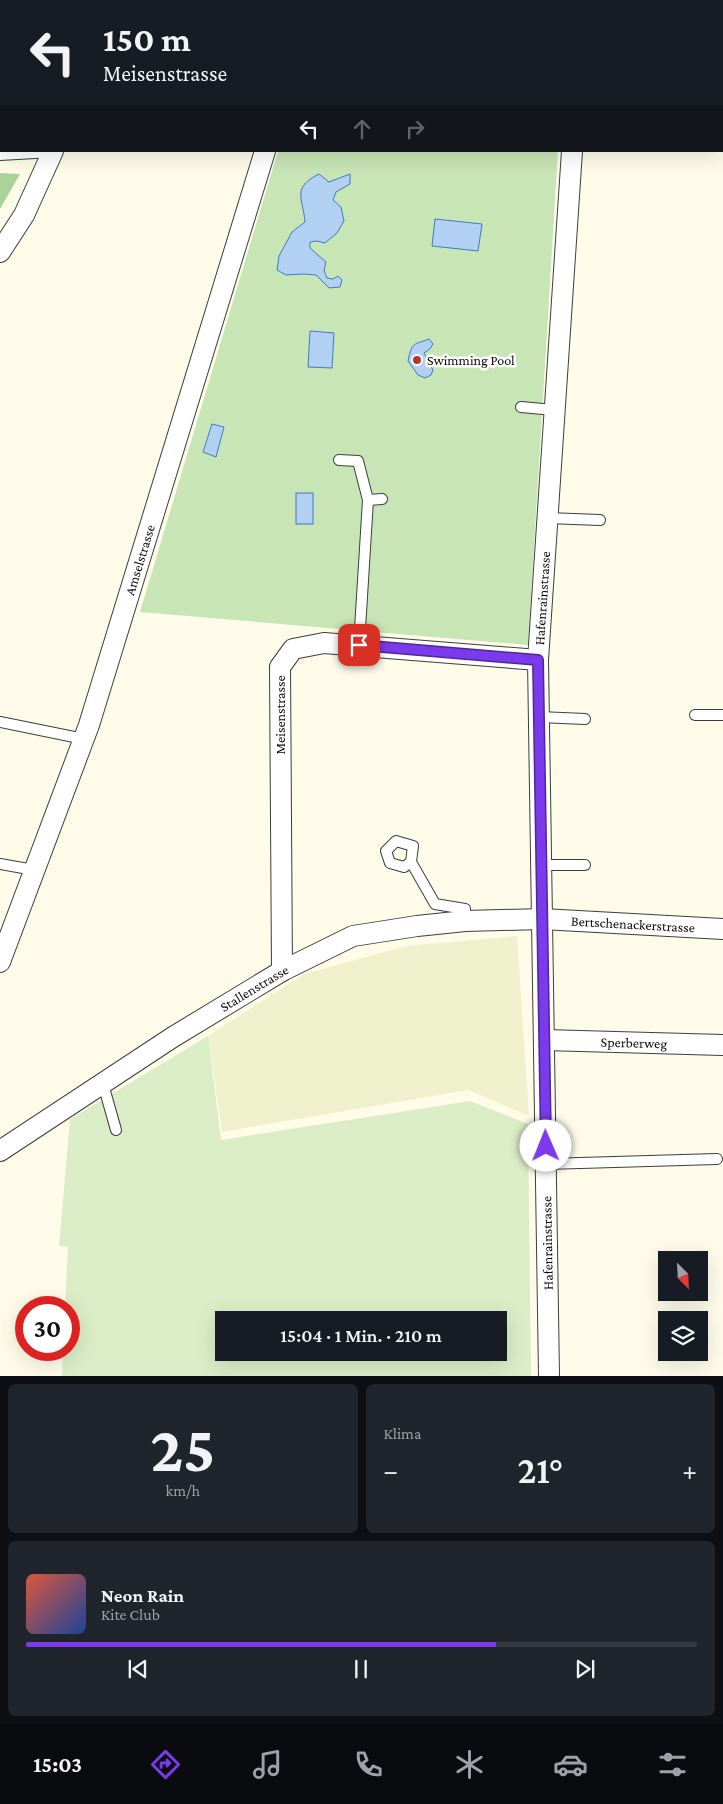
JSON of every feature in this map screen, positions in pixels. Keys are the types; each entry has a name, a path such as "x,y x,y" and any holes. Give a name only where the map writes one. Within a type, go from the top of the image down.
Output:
{"street":[{"path":"0,252 24,215 53,152"},
{"name":"Amselstrasse","path":"0,962 84,739 265,152"},
{"name":"Hafenrainstrasse","path":"550,1376 538,660 572,152"},
{"name":"Meisenstrasse","path":"282,971 280,667 293,649 324,642 538,660"},
{"name":"Stallenstrasse","path":"0,1152 172,1037 282,971 353,936 435,914 465,921 542,919"},
{"name":"Bertschenackerstrasse","path":"542,919 723,929"},
{"name":"Sperberweg","path":"544,1040 723,1046"}],"lane":[{"path":"0,155 53,152"},
{"path":"520,407 554,410"},
{"path":"339,460 358,461 368,500 359,645"},
{"path":"368,500 382,499"},
{"path":"547,518 600,520"},
{"path":"695,715 723,715"},
{"path":"539,717 585,719"},
{"path":"0,722 84,739"},
{"path":"411,862 435,914"},
{"path":"0,864 34,870"},
{"path":"542,865 585,865"},
{"path":"103,1084 116,1130"},
{"path":"546,1164 717,1159"}],"green space":[{"path":"278,152 558,152 528,645 140,612"},
{"path":"0,173 20,174 0,209"},
{"path":"517,936 529,1116 468,1090 222,1132 208,1036 304,974 406,946"},
{"path":"208,1036 221,1140 470,1101 528,1124 531,1376 62,1376 63,1361 80,1361 80,1296 66,1296 68,1247 59,1246 70,1119"}],"water":[{"path":"319,174 329,182 350,174 350,184 336,192 333,200 341,207 344,221 337,233 325,243 310,242 310,248 326,262 324,270 327,278 333,279 338,276 342,280 340,287 329,288 316,275 286,275 277,270 279,256 292,232 305,222 301,200 302,189 310,179"},
{"path":"435,219 482,224 478,251 432,246"},
{"path":"310,331 334,333 332,368 308,367"},
{"name":"Swimming Pool","path":"429,339 433,344 424,353 433,370 431,375 425,378 418,375 408,361 412,347"},
{"path":"212,424 224,427 216,457 203,452"},
{"path":"296,493 313,493 313,524 296,524"}],"place":[{"name":"Swimming Pool","path":"417,360"}],"route":[{"path":"359,645 538,660 546,1146"}]}
